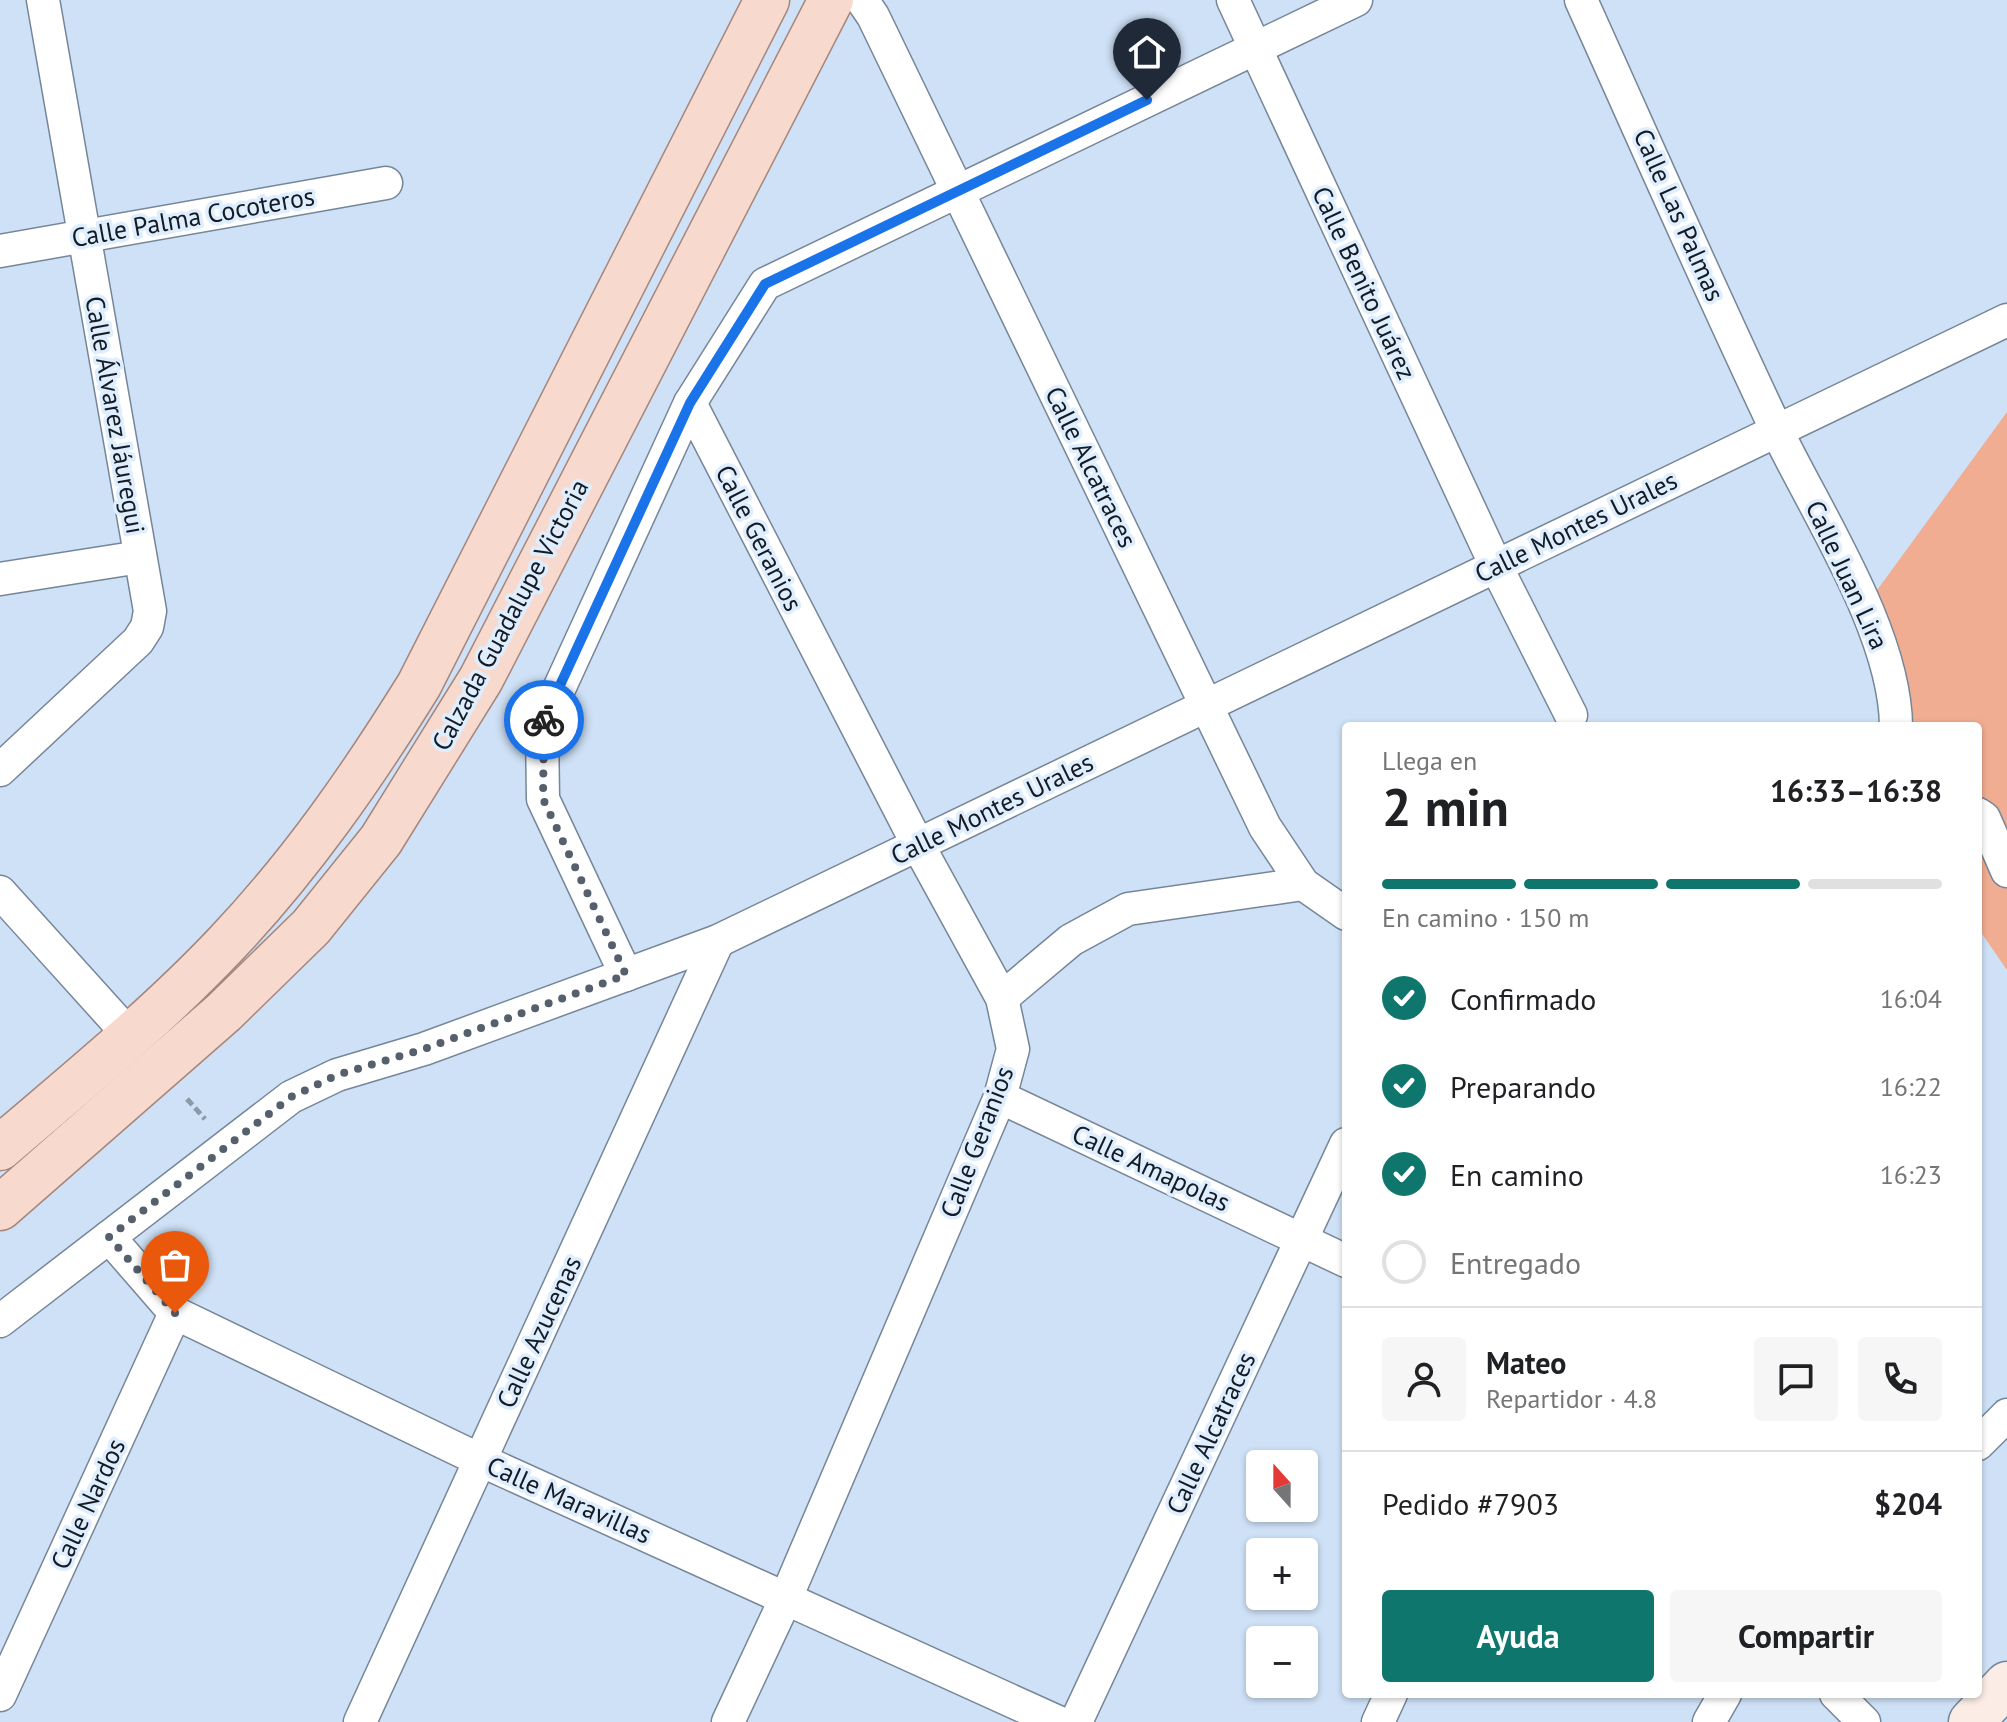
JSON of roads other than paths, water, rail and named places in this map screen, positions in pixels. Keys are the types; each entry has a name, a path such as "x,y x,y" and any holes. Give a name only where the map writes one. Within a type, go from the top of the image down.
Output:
{"main road":[{"name":"Calzada Guadalupe Victoria","path":"0,1148 130,1036 226,944 295,864 355,787 419,685 767,0"},
{"name":"Calzada Guadalupe Victoria","path":"0,1208 160,1069 311,927 381,840 481,679 831,0"},
{"path":"1971,1722 2007,1684"}],"street":[{"name":"Calle Álvarez Jáuregui","path":"0,770 138,641 147,627 150,611 43,0"},
{"name":"Calle Alcatraces","path":"862,0 1265,827 1303,884 1342,911"},
{"name":"Calle Benito Juárez","path":"1233,0 1496,566 1571,715"},
{"path":"626,975 543,799 542,726 690,403 765,284 1356,0"},
{"name":"Calle Las Palmas","path":"1581,0 1777,431"},
{"name":"Calle Palma Cocoteros","path":"0,251 386,183"},
{"name":"Calle Montes Urales","path":"0,1321 291,1097 337,1075 424,1049 718,941 2007,320"},
{"name":"Calle Geranios","path":"690,403 918,845 1002,998 1013,1049 1000,1097 786,1598 728,1722"},
{"name":"Calle Juan Lira","path":"1777,431 1883,648 1896,699 1896,722"},
{"path":"0,579 140,557"},
{"path":"1982,817 2007,871"},
{"path":"1002,998 1071,940 1128,909 1303,884"},
{"path":"0,892 130,1036"},
{"name":"Calle Azucenas","path":"360,1722 718,941"},
{"name":"Calle Amapolas","path":"1000,1097 1342,1259"},
{"name":"Calle Alcatraces","path":"1076,1722 1342,1152"},
{"name":"Calle Maravillas","path":"109,1237 175,1313 480,1460 1058,1722"},
{"name":"Calle Nardos","path":"0,1695 175,1313"},
{"path":"1982,1440 2007,1415"},
{"path":"1378,1722 1389,1698"},
{"path":"1709,1722 1723,1698"},
{"path":"1840,1698 1864,1722"}]}
